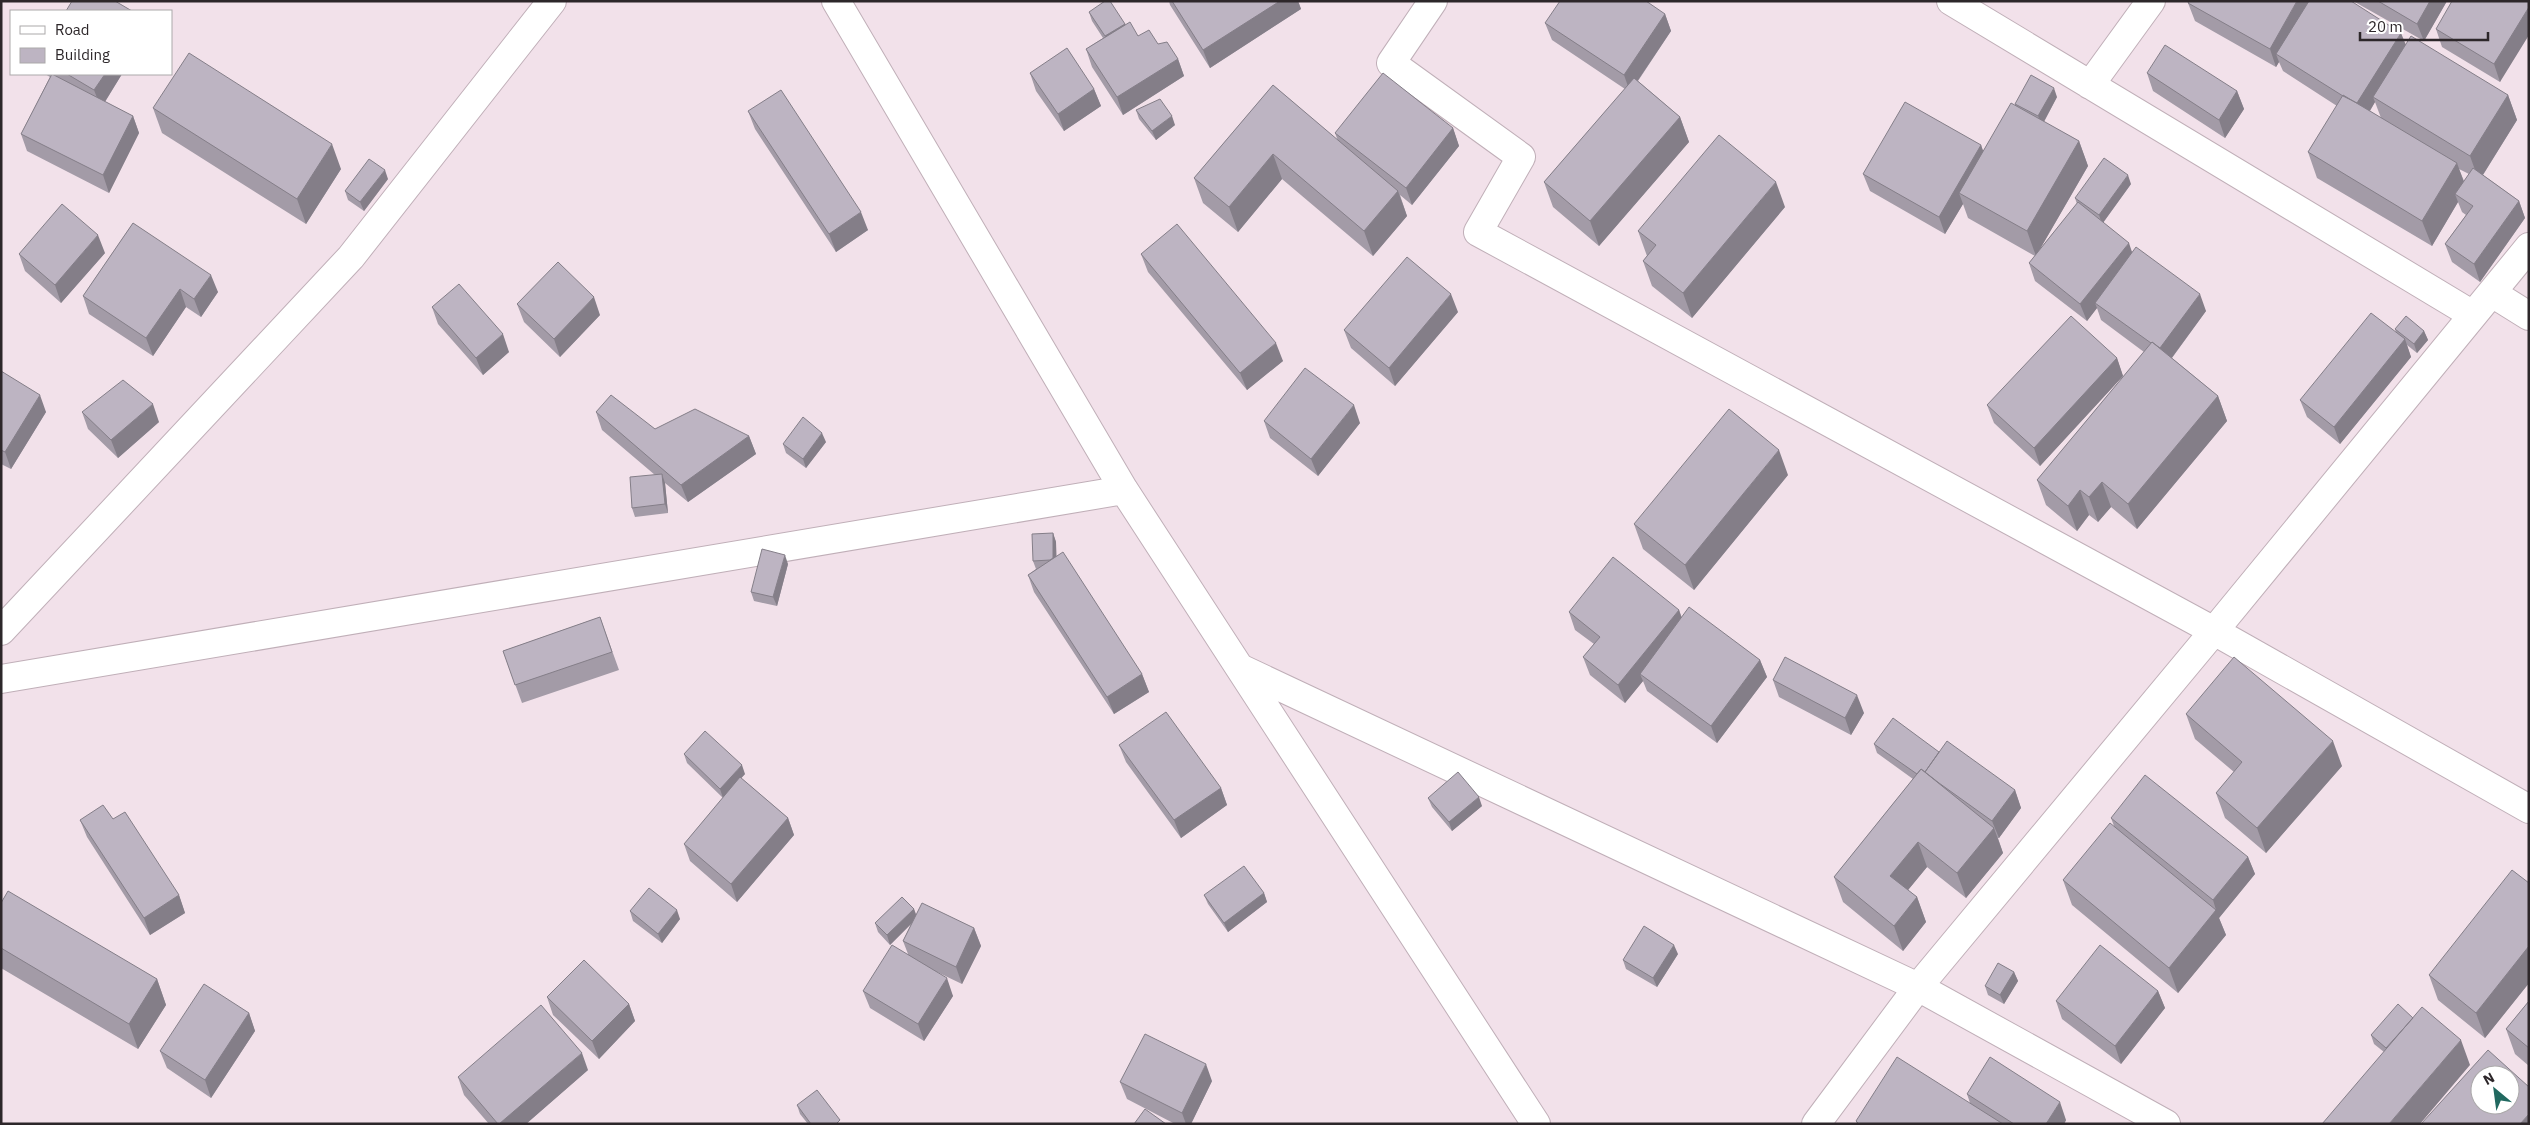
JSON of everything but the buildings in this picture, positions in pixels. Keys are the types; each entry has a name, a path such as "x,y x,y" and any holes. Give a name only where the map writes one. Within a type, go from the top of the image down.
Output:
{"street":[{"path":"1,631 351,257 552,1"},
{"path":"836,1 1124,490 1536,1124"},
{"path":"1433,1 1391,63 1521,157 1478,232 2214,631 2529,809"},
{"path":"1952,1 2473,315"},
{"path":"2090,85 2151,1"},
{"path":"1816,1124 1918,987 2214,631 2529,247"},
{"path":"2492,293 2529,316"},
{"path":"1,679 1124,490"},
{"path":"1240,668 1918,987 2166,1124"}]}
